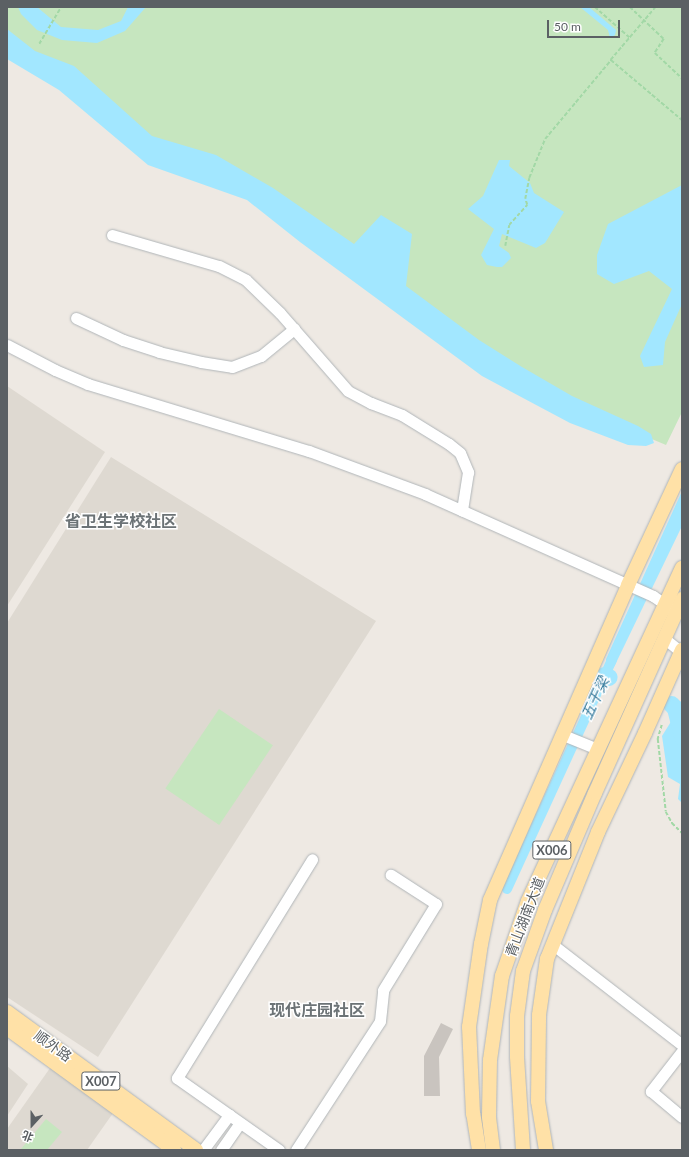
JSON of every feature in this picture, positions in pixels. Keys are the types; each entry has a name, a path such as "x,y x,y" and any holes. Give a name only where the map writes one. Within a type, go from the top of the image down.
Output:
{"main road":[{"path":"479,1150 474,1121 469,1027 481,944 490,900 682,469"},
{"name":"青山湖南大道","path":"523,1150 517,1056 518,1016 523,971 545,910 566,859 665,639 676,607 682,568"},
{"name":"青山湖南大道","path":"493,1150 489,1116 490,1060 502,976 528,901 593,747 676,607"},
{"path":"546,1150 538,1101 539,1015 547,959 598,832 682,652"},
{"name":"顺外路","path":"7,1012 196,1150"},
{"name":"顺外路","path":"7,1028 174,1150"}],"street":[{"path":"112,235 219,266 246,280 294,329 348,391 371,403 402,415 449,444 460,453 468,472 462,511"},
{"path":"76,318 123,340 200,362 232,367 262,356 294,329"},
{"path":"7,345 55,370 88,384 309,451 425,494 676,607"},
{"path":"665,639 682,652"},
{"path":"564,735 593,747"},
{"path":"279,1150 177,1078 312,859"},
{"path":"296,1150 380,1021 383,990 436,904 391,875"},
{"path":"552,944 682,1045"},
{"path":"682,1051 651,1090 682,1117"},
{"path":"203,1150 229,1115"},
{"path":"474,1121 489,1116"},
{"path":"221,1150 240,1123"}],"path":[{"path":"39,44 62,7"},
{"path":"595,7 630,38"},
{"path":"630,7 664,39 655,53 682,78"},
{"path":"505,246 505,237 509,225 527,206 525,199 529,178 544,139 656,7"},
{"path":"611,60 682,120"},
{"path":"665,718 658,739 666,812 672,823 682,833"}],"shaded area":[{"path":"7,386 105,452 7,606"},
{"path":"111,457 376,621 98,1057 7,997 7,623"},
{"path":"55,1061 118,1106 87,1150 7,1150 7,1129"},
{"path":"7,1066 28,1084 7,1116"}],"green space":[{"path":"7,7 682,7 682,412 666,445 497,374 250,185 160,153 7,47"},
{"path":"219,709 273,745 219,825 165,789"},
{"path":"46,1119 62,1132 47,1150 22,1150 21,1149"}],"water":[{"path":"18,7 37,7 61,27 98,30 121,21 128,7 146,7 125,31 97,43 62,40 37,30 21,14"},
{"path":"580,7 589,7 616,30 615,35 610,38 608,30"},
{"path":"7,29 35,51 74,66 152,136 216,155 273,188 354,244 381,215 412,234 406,286 479,340 572,396 638,426 651,434 654,443 646,446 628,445 570,423 482,376 300,242 247,200 148,165 59,90 7,59"},
{"path":"499,160 510,160 509,166 530,183 534,193 564,212 545,243 536,248 502,234 499,246 509,253 511,258 502,267 487,265 481,255 494,229 468,209 483,196"},
{"path":"682,185 682,304 665,342 663,365 644,367 640,356 672,289 649,271 614,284 597,274 597,255 608,224"},
{"path":"682,491 682,526 615,665 612,670 606,672 606,659"},
{"path":"675,708 682,710 682,803 678,799 680,784 668,777 662,736 672,720"}],"building":[{"path":"441,1023 453,1029 439,1057 440,1096 424,1096 424,1056"}],"waterway":[{"name":"五干梁","path":"507,889 612,660"},
{"name":"五干梁","path":"604,675 609,677"},
{"path":"671,704 675,708 682,737"}],"district":[{"name":"省卫生学校社区","path":"121,521"},
{"name":"现代庄园社区","path":"317,1010"}]}
